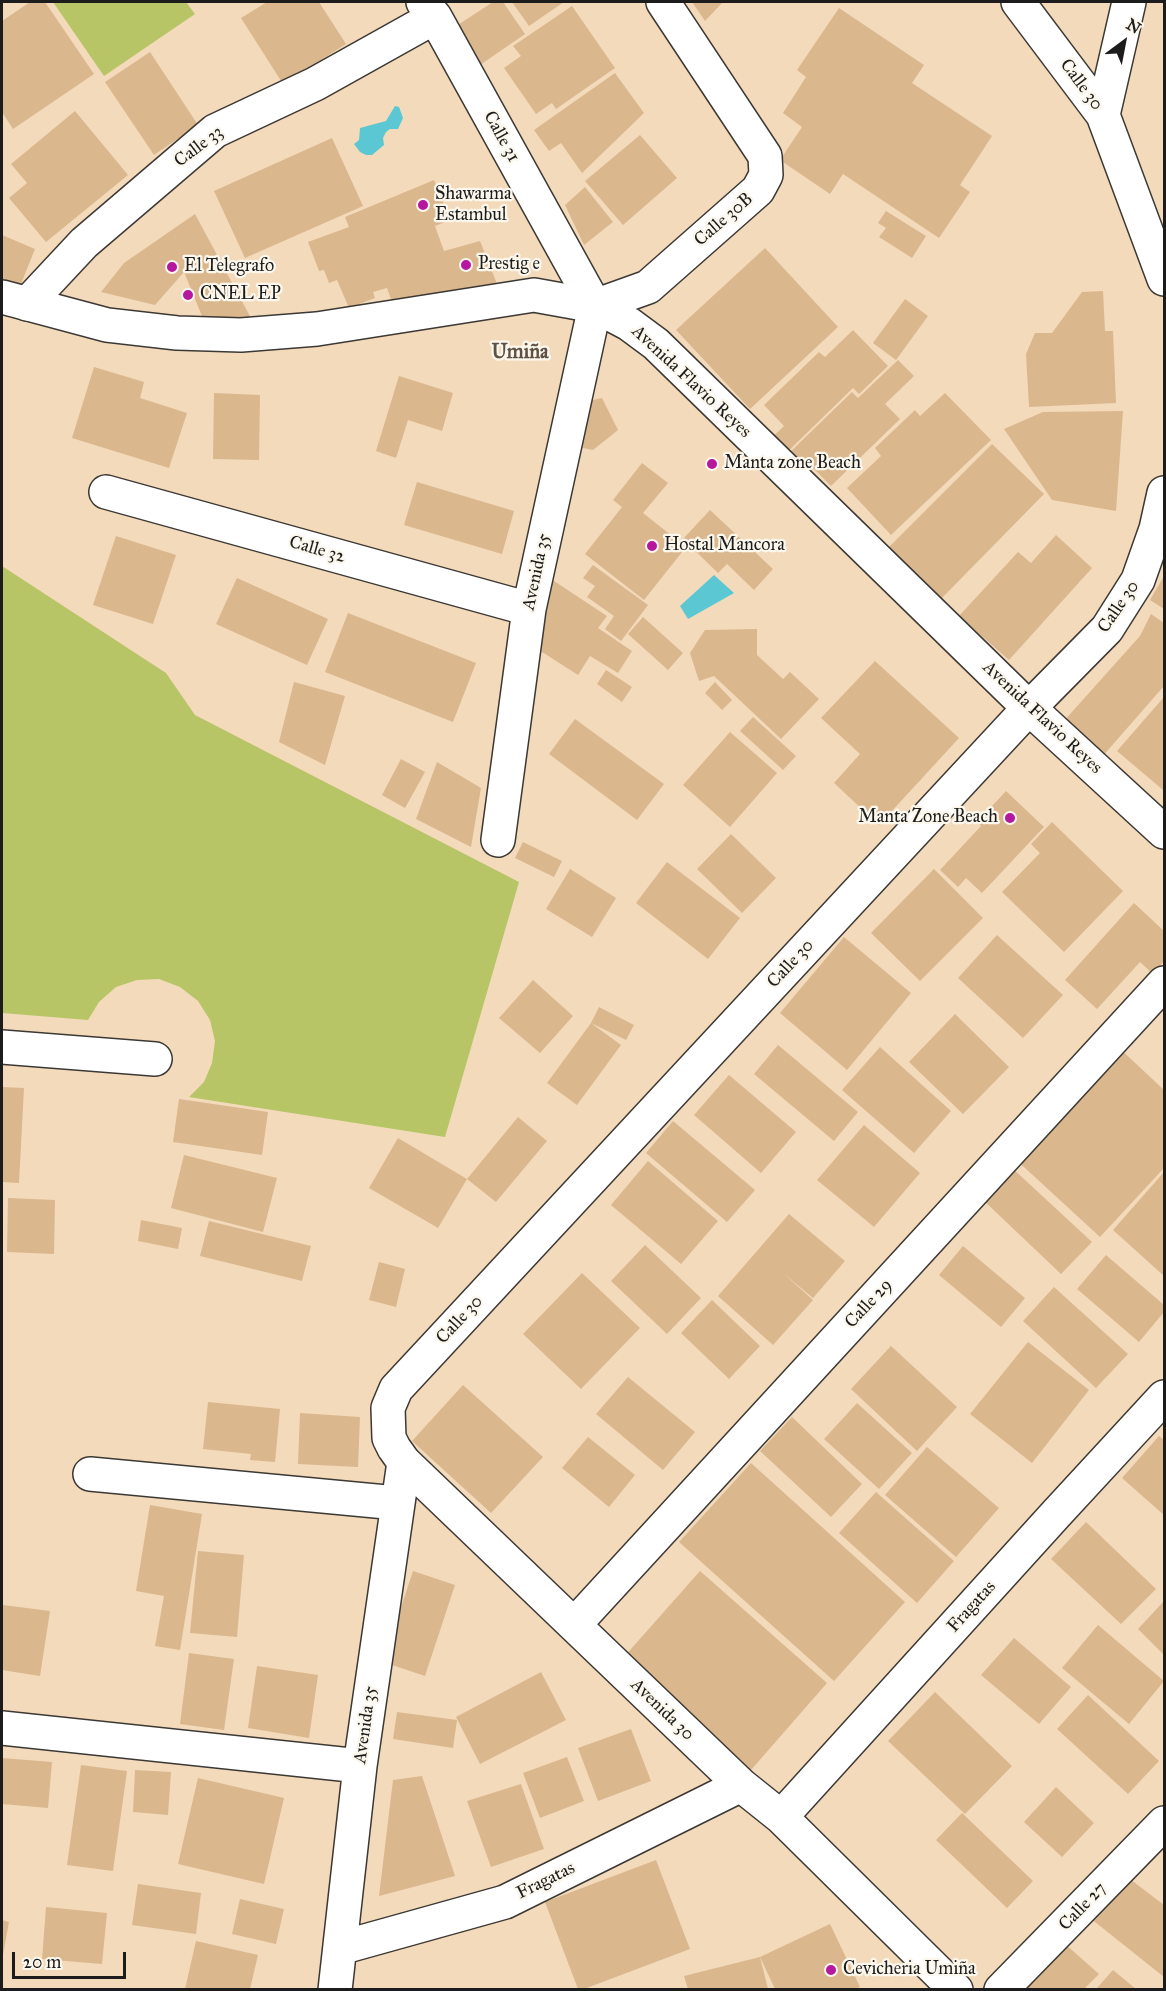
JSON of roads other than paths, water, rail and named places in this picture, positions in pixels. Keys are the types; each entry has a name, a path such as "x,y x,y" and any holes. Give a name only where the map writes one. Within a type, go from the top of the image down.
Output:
{"street":[{"name":"Calle 30B","path":"595,306 648,287 758,190 766,174 765,156 663,2"},
{"name":"Calle 30","path":"1018,2 1103,115 1164,279"},
{"path":"1103,115 1129,2"},
{"name":"Calle 31","path":"429,9 595,306"},
{"name":"Calle 33","path":"14,301 215,131 315,84 429,9"},
{"name":"Avenida Flavio Reyes","path":"14,301 107,325 177,333 241,335 317,329 534,295 595,306 629,324 656,344 1029,708 1164,832"},
{"name":"Avenida 35","path":"498,840 528,609 595,306"},
{"name":"Calle 32","path":"106,492 528,609"},
{"name":"Calle 30","path":"387,1418 388,1408 396,1389 1029,708 1107,629 1138,580 1156,529 1164,493"},
{"name":"Calle 29","path":"574,1625 1164,983"},
{"path":"2,1047 155,1059"},
{"name":"Fragatas","path":"781,1818 1164,1397"},
{"name":"Avenida 30","path":"387,1418 389,1438 404,1462 741,1785 781,1818 956,1989"},
{"name":"Avenida 35","path":"335,1989 360,1766 404,1462"},
{"path":"90,1474 397,1503"},
{"path":"2,1728 360,1766"},
{"name":"Fragatas","path":"340,1948 505,1902 741,1785"},
{"name":"Calle 27","path":"1001,1989 1164,1823"}],"water":[{"path":"395,106 399,107 403,118 398,129 390,129 386,132 383,138 384,145 372,155 360,152 354,144 359,140 360,128 386,121"},
{"path":"714,575 734,593 688,619 680,606"}],"place":[{"name":"Shawarma Estambul","path":"423,205"},
{"name":"Prestig e","path":"466,265"},
{"name":"El Telegrafo","path":"172,267"},
{"name":"CNEL EP","path":"188,295"},
{"name":"Manta zone Beach","path":"712,464"},
{"name":"Hostal Mancora","path":"652,546"},
{"name":"Manta Zone Beach","path":"1010,818"},
{"name":"Cevicheria Umiña","path":"831,1970"}],"district":[{"name":"Umiña","path":"520,353"}]}
